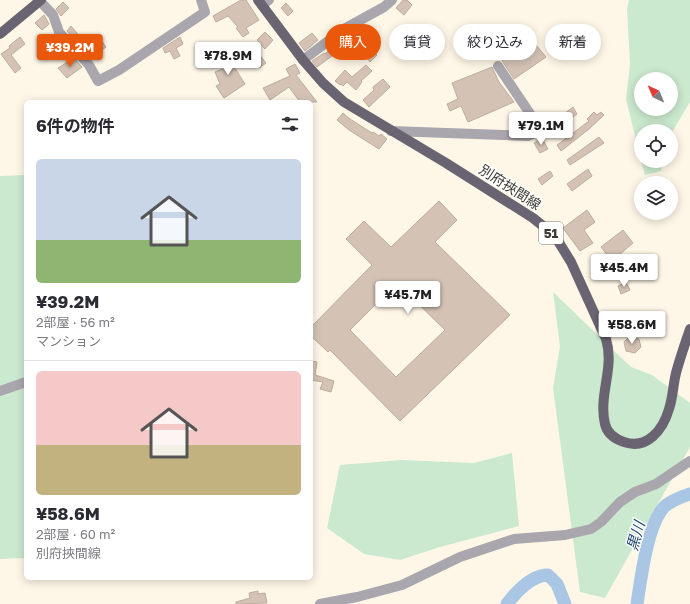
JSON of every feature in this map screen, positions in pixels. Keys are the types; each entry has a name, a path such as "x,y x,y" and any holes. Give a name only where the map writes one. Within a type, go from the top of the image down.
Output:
{"main road":[{"path":"0,34 41,0"},
{"name":"別府挾間線","path":"263,2 303,60 323,83 344,102 446,163 533,218 548,230 558,241 576,272 606,339 609,367 603,399 604,421 607,430 617,439 637,445 647,442 655,434 669,409 676,372 690,329"}],"street":[{"path":"41,0 53,15 59,32 89,65 98,81 119,70 205,12 200,0"},
{"path":"303,60 344,29 384,7 392,0"},
{"path":"391,131 528,136 541,130 498,66"},
{"path":"0,391 24,383"},
{"path":"320,604 356,597 402,585 444,564 478,550 514,539 565,535 591,529 601,522 620,502 635,492 656,484 690,461"}],"green space":[{"path":"629,0 690,0 690,102 677,124 634,124 634,132 626,99 630,64 627,9"},
{"path":"643,168 662,168 661,171 645,175"},
{"path":"24,175 24,558 0,559 0,176"},
{"path":"553,292 631,367 652,375 690,403 690,447 605,598 580,592 553,388 560,346"},
{"path":"512,453 519,526 440,547 400,560 364,554 327,528 340,465 401,460 474,463"}],"building":[{"path":"241,0 246,0 259,20 246,28 249,33 243,37 236,28 238,27 228,16 216,22 213,16"},
{"path":"403,0 407,0 412,5 404,15 396,8"},
{"path":"63,2 69,8 61,16 56,9"},
{"path":"286,3 293,11 288,16 281,8"},
{"path":"44,15 49,24 42,30 35,23"},
{"path":"71,26 82,39 78,43 67,31"},
{"path":"265,32 273,40 265,49 257,40"},
{"path":"312,33 318,40 305,51 299,43"},
{"path":"20,37 25,44 11,55 21,68 15,73 1,54 10,48 9,46"},
{"path":"180,37 183,44 176,48 180,56 174,59 170,51 165,53 163,48"},
{"path":"101,40 106,47 95,55 90,47"},
{"path":"537,46 545,58 514,79 502,60 537,60"},
{"path":"227,49 235,64 233,65 245,84 224,98 216,86 220,84 215,72 225,68 218,54"},
{"path":"258,53 266,63 259,68 252,58"},
{"path":"324,53 325,60 326,60 317,67 312,61"},
{"path":"74,58 82,67 67,78 58,68"},
{"path":"295,64 300,73 296,75 317,102 313,102 313,100 299,100 289,87 270,100 263,88 290,76 286,69"},
{"path":"366,65 372,71 361,81 362,82 356,90 347,82 343,86 335,81 345,70 352,77"},
{"path":"492,67 499,82 514,102 468,122 461,106 450,111 447,104 458,99 452,83"},
{"path":"383,79 390,87 369,107 363,100 374,90 373,87"},
{"path":"573,107 577,114 549,135 547,132 547,127"},
{"path":"594,112 597,115 601,112 604,115 561,151 557,145 589,121 587,119"},
{"path":"343,113 372,133 373,132 379,136 381,134 387,139 379,149 349,130 337,120"},
{"path":"599,137 604,143 570,165 567,160"},
{"path":"542,138 548,149 540,153 534,143"},
{"path":"588,169 592,176 572,191 567,184"},
{"path":"550,171 553,176 542,185 538,179"},
{"path":"439,201 457,220 435,242 510,315 400,421 330,350 328,352 313,338 313,325 372,265 346,239 364,221 391,247","holes":["397,283 445,330 396,377 350,330"]},
{"path":"587,210 595,222 584,230 593,243 580,251 563,228"},
{"path":"623,230 633,243 612,261 601,247"},
{"path":"626,282 630,290 621,294 618,286"},
{"path":"630,336 639,339 641,347 635,353 626,351 624,342"},
{"path":"313,361 317,362 315,375 334,381 331,392 320,389 323,382 313,380"},
{"path":"258,591 258,594 265,593 267,603 236,604 236,602 250,598 249,593"}],"waterway":[{"name":"黒川","path":"637,604 649,538 659,514 668,504 690,494"},
{"name":"黒川","path":"507,604 515,594 530,581 548,575 557,584 565,604"}]}
